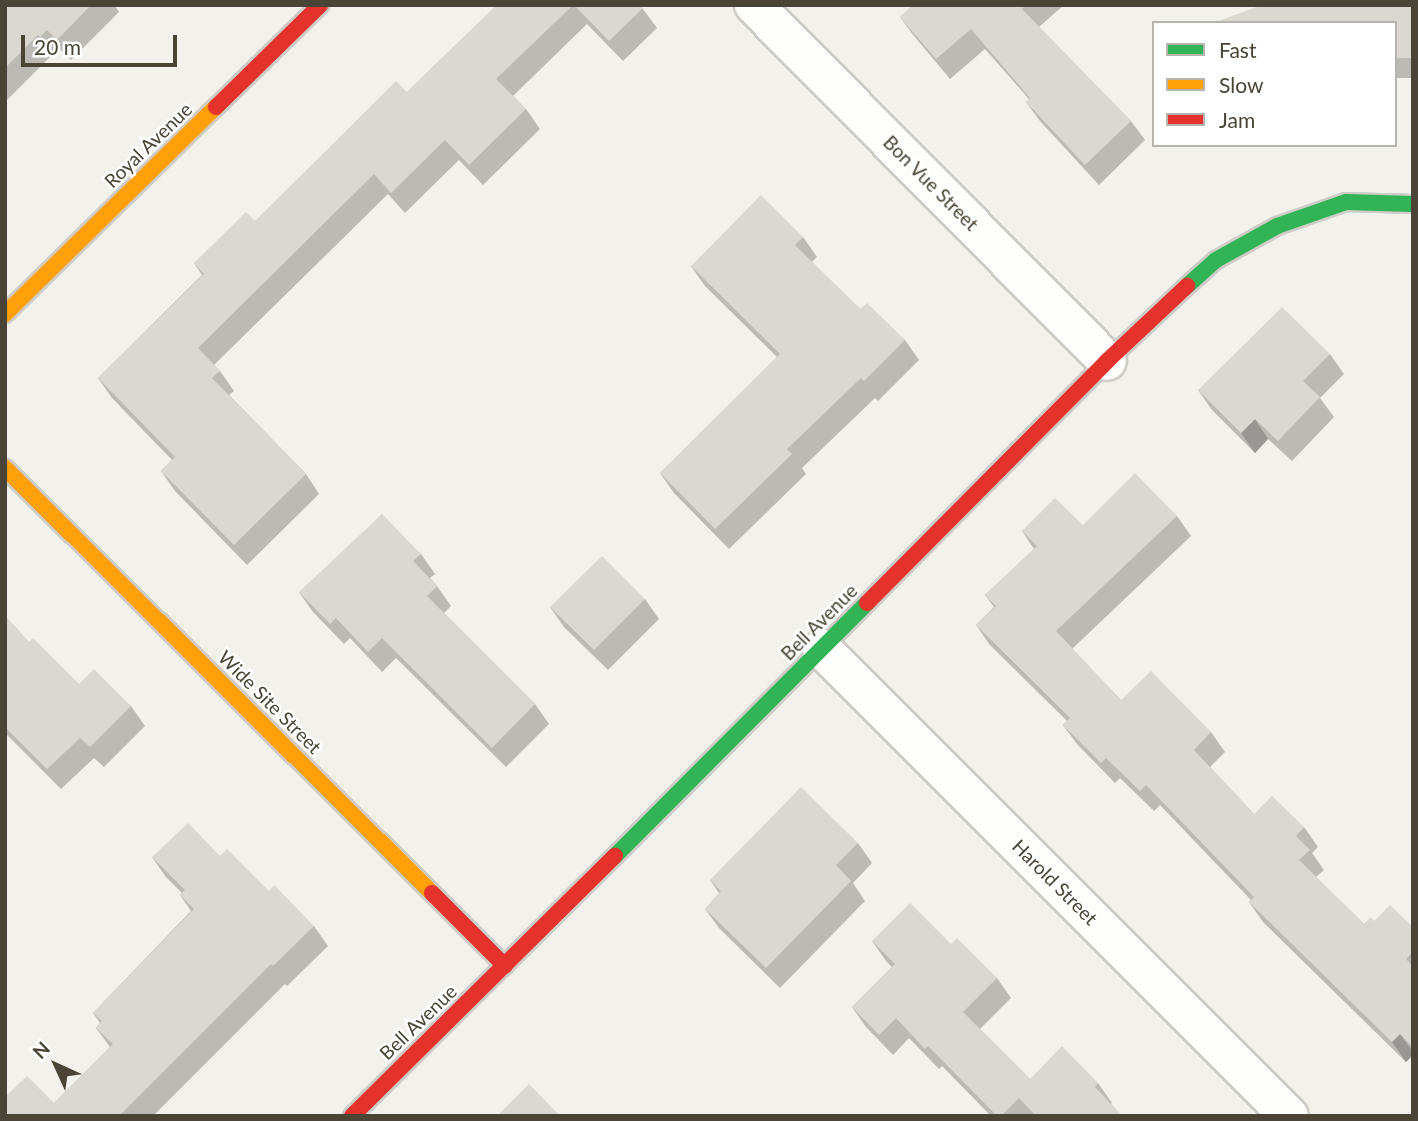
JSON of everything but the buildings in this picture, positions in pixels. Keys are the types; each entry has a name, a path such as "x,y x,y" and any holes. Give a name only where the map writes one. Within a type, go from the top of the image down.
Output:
{"street":[{"name":"Royal Avenue","path":"5,314 320,5"},
{"name":"Bon Vue Street","path":"754,5 1107,361"},
{"name":"Bell Avenue","path":"352,1116 822,649 1107,361 1216,260 1277,226 1346,202 1413,204"},
{"name":"Wide Site Street","path":"5,468 505,966"},
{"name":"Harold Street","path":"822,649 1289,1116"}],"traffic: fast":[{"path":"1187,286 1216,260 1277,226 1346,202 1413,204"},
{"path":"615,856 867,603"}],"traffic: slow":[{"path":"5,314 216,107"},
{"path":"5,468 432,893"}],"traffic: jam":[{"path":"216,107 320,5"},
{"path":"867,603 1107,361 1187,286"},
{"path":"352,1116 615,856"},
{"path":"432,893 505,966"}]}
